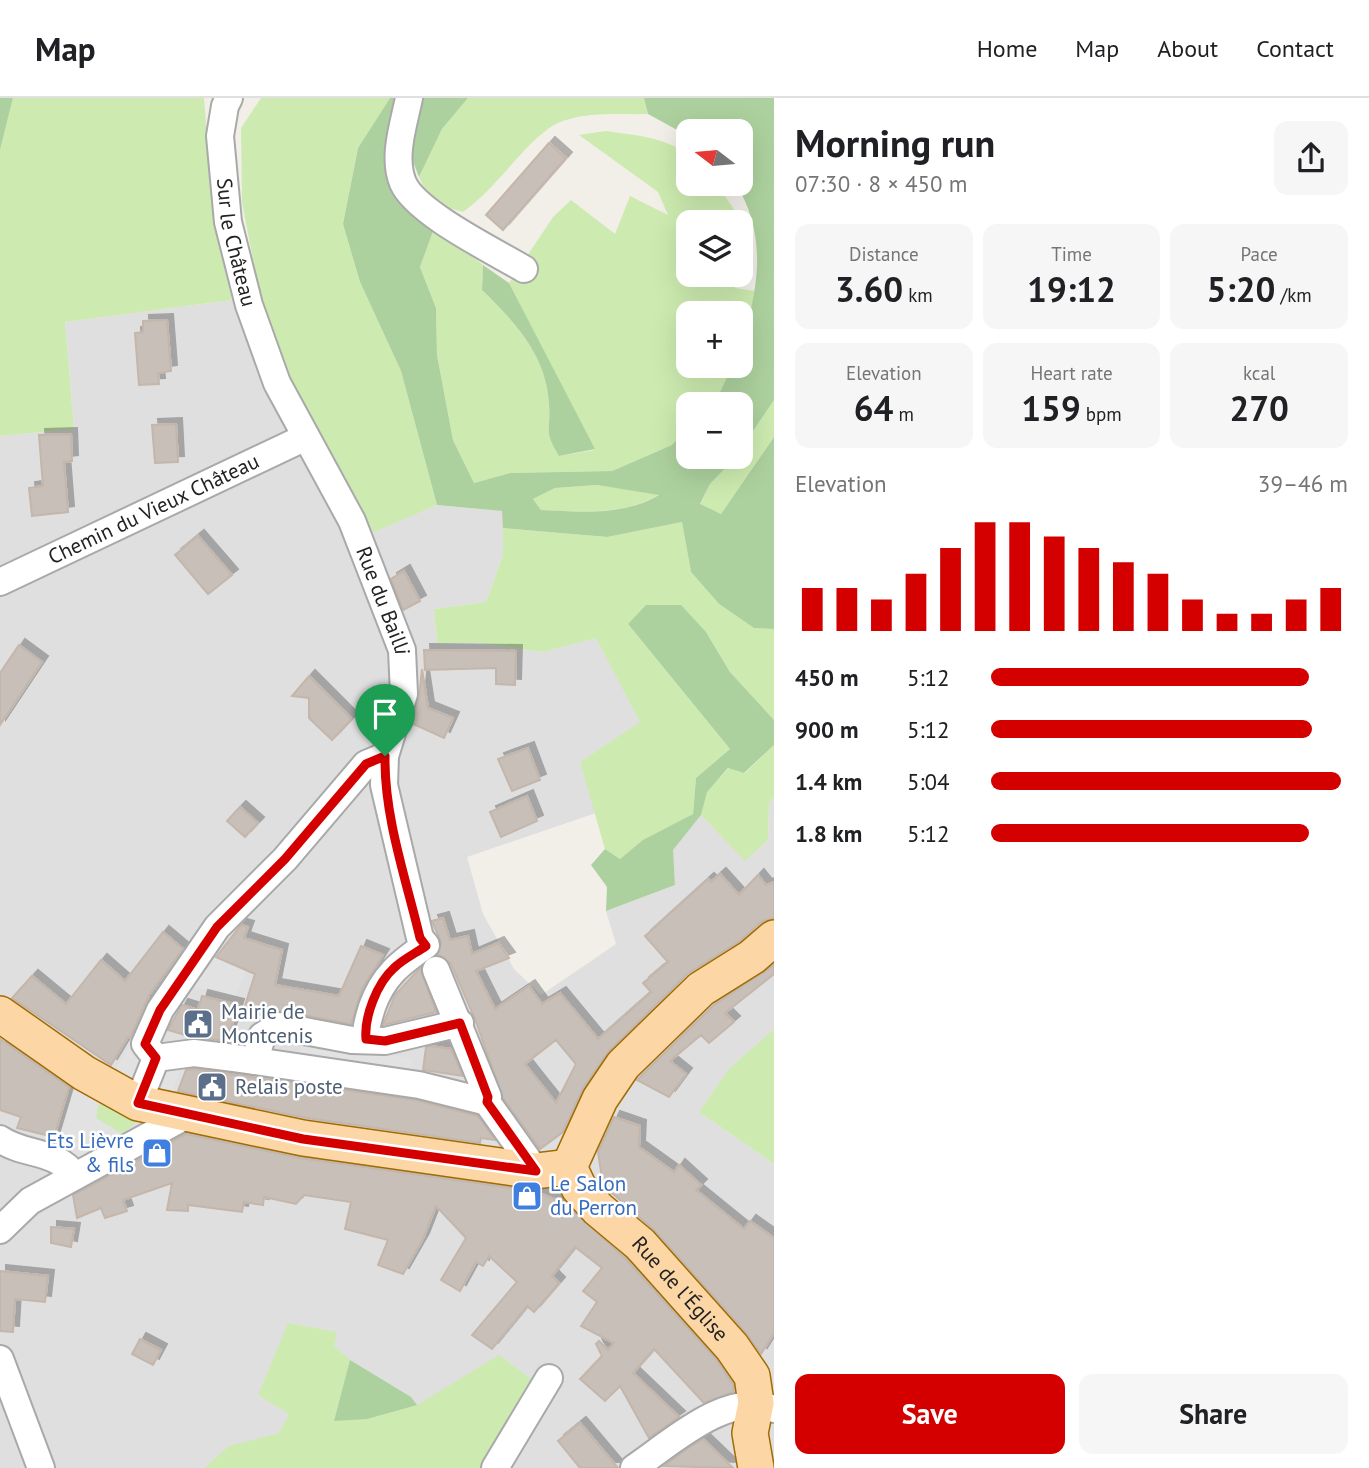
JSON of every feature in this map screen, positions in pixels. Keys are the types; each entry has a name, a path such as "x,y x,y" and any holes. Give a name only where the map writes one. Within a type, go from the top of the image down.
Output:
{"main road":[{"path":"0,1014 84,1073 138,1103 303,1139 552,1169 623,1065 654,1032 701,989 752,957 774,937"},
{"name":"Rue de l'Église","path":"552,1169 579,1188 598,1209 640,1244 732,1347 761,1396"},
{"path":"755,1468 750,1433 761,1396"}],"street":[{"name":"Sur le Château","path":"229,98 220,136 228,222 248,305 276,383 306,437"},
{"path":"409,98 399,144 402,182 419,206 524,269"},
{"name":"Chemin du Vieux Château","path":"0,582 306,437"},
{"name":"Rue du Bailli","path":"306,437 352,522 402,650 404,694 385,756 384,785 420,938 426,946 394,967 379,986 365,1029 366,1039"},
{"path":"156,1058 145,1044 160,1010 217,927 285,859 366,764 385,756"},
{"path":"436,970 460,1023 488,1097 487,1102"},
{"path":"254,1061 262,1036 278,1026 352,1040 385,1041 460,1023"},
{"path":"156,1058 194,1053 419,1085 487,1102 552,1169"},
{"path":"138,1103 156,1058"},
{"path":"2,1224 30,1201 187,1115"},
{"path":"0,1139 10,1146 51,1155 68,1165 75,1176"},
{"path":"0,1359 41,1468"},
{"path":"495,1468 549,1378"},
{"path":"634,1468 717,1413 761,1396"}],"shaded area":[{"path":"232,300 261,302 365,535 437,505 503,511 503,555 486,602 434,609 437,643 476,643 543,652 596,637 641,723 580,762 596,813 467,857 483,914 514,969 541,995 616,944 606,911 675,885 672,850 701,815 745,860 768,840 769,803 774,797 774,1029 699,1112 774,1164 774,1468 0,1468 0,436 74,429 65,322"},
{"path":"206,953 246,970 235,998 181,984"},
{"path":"136,1034 184,1057 170,1099 131,1083 132,1077 116,1068"},
{"path":"302,1042 412,1058 411,1071 297,1060"},
{"path":"74,1080 100,1094 96,1118 122,1134 81,1159 54,1150"}],"green space":[{"path":"0,98 13,98 0,150"},
{"path":"13,98 204,98 213,207 232,300 65,322 74,429 0,436 0,150"},
{"path":"261,98 390,98 358,148 343,224 360,282 401,371 437,505 365,536 296,397 261,302 242,202 241,128"},
{"path":"390,98 401,98 396,187 409,212 435,226 420,267 436,308 437,355 453,440 474,483 510,473 612,471 672,445 676,440 676,469 724,469 710,484 700,504 721,514 774,437 774,629 754,628 719,604 691,572 682,522 607,537 503,528 502,511 437,505 401,371 360,282 343,224 358,148","holes":["597,485 659,495 616,510 586,512 541,510 533,499 555,488"]},
{"path":"421,98 468,98 442,129 419,177 410,154"},
{"path":"468,98 644,98 648,114 583,116 559,123 537,138 475,203 463,212 431,203 419,177 442,129"},
{"path":"644,98 774,98 774,400 753,431 753,392 719,392 726,378 753,378 753,301 757,263 753,210 748,210 742,196 753,196 753,119 676,119 676,129 648,114"},
{"path":"606,131 649,138 676,147 676,196 725,196 734,210 676,210 676,287 735,287 756,291 753,301 676,301 676,378 726,378 719,392 676,392 676,440 672,445 612,471 510,473 474,483 453,440 437,355 436,308 420,267 435,226 483,265 482,290 527,341 542,371 549,405 549,436 559,456 594,450 509,283 553,217 571,200 615,234 630,196 668,215 658,192 579,135"},
{"path":"483,265 509,283 595,449 559,456 549,436 549,405 542,371 527,341 482,290"},
{"path":"774,400 774,437 753,468 753,431"},
{"path":"724,469 752,469 721,514 700,505 710,484"},
{"path":"597,485 660,494 632,506 587,512 541,510 533,499 555,488"},
{"path":"682,522 691,572 719,604 754,628 774,629 774,720 730,672 706,632 628,624 730,749 696,778 693,814 643,841 620,859 605,849 580,762 640,722 596,638 543,652 476,643 437,643 434,609 486,602 503,555 503,528 607,537"},
{"path":"646,605 681,605 706,632 730,672 774,720 774,745 744,773 728,768 707,792 701,815 673,850 675,885 606,911 607,887 591,865 605,849 620,859 643,840 693,814 696,778 730,749 628,624"},
{"path":"774,745 774,797 769,803 768,840 745,861 701,815 706,792 729,768 745,773"},
{"path":"774,1029 774,1164 699,1112 729,1069"},
{"path":"99,1100 137,1122 122,1134 96,1118"},
{"path":"288,1323 337,1332 334,1346 350,1360 334,1420 417,1405 499,1355 538,1384 486,1468 204,1468 229,1446 279,1433 289,1414 258,1395"},
{"path":"350,1360 411,1397 417,1405 367,1419 334,1421"}],"building":[{"path":"549,143 566,158 503,230 486,215"},
{"path":"167,320 171,371 158,373 159,384 139,385 135,333 143,332 143,321"},
{"path":"176,424 178,462 155,463 152,425"},
{"path":"71,434 72,461 64,462 68,512 32,516 29,488 43,486 39,435"},
{"path":"198,536 232,575 208,594 175,555"},
{"path":"404,571 420,601 403,610 391,579"},
{"path":"19,645 42,662 0,725 0,673"},
{"path":"424,650 516,651 515,685 496,684 496,668 425,670"},
{"path":"422,669 428,708 453,718 444,738 411,723 419,698"},
{"path":"309,676 352,719 332,740 309,718 309,698 292,696"},
{"path":"528,748 540,780 512,791 498,759"},
{"path":"527,796 537,821 501,837 490,812"},
{"path":"240,807 258,823 245,837 227,821"},
{"path":"720,874 739,895 758,875 766,885 774,882 774,918 761,922 740,941 687,974 609,1051 583,1088 563,1132 540,1149 503,1098 475,1019 451,964 438,954 441,942 432,921 443,918 450,940 468,936 472,954 498,943 509,958 476,971 495,1009 529,986 542,1004 560,993 598,1039 651,992 643,983 668,962 645,936 708,879 711,882","holes":["556,1040 576,1064 556,1103 525,1064"]},
{"path":"241,925 248,927 244,938 282,950 275,985 339,996 361,946 383,955 362,989 351,1024 281,1011 265,1016 243,1012 255,974 216,957"},
{"path":"163,932 183,949 149,995 130,1038 128,1037 111,1065 12,998 32,976 66,1004 101,960 125,981"},
{"path":"774,965 774,974 725,1013 734,1022 709,1043 701,1035 670,1061 686,1074 669,1097 637,1080 714,1005"},
{"path":"420,968 436,1012 383,1025 395,995"},
{"name":"Mairie de Montcenis","path":"202,996 238,1005 227,1041 192,1037 168,1030 182,1005 198,1010"},
{"path":"0,1039 69,1087 54,1137 17,1128 21,1117 0,1110"},
{"path":"426,1047 451,1049 463,1076 423,1070"},
{"path":"186,1070 416,1100 478,1116 495,1140 481,1138 480,1143 306,1118 178,1091"},
{"path":"614,1117 640,1126 639,1147 674,1172 679,1165 701,1185 696,1190 744,1229 750,1221 774,1238 774,1333 761,1354 747,1334 655,1231 603,1185 598,1152"},
{"path":"186,1134 300,1158 534,1191 565,1203 626,1259 716,1359 733,1384 734,1392 704,1403 654,1349 633,1373 679,1417 649,1438 620,1386 605,1401 580,1379 602,1356 596,1344 599,1341 608,1350 614,1343 581,1326 597,1302 583,1291 602,1268 575,1247 552,1276 559,1283 534,1312 527,1306 492,1349 472,1335 517,1282 489,1256 483,1266 476,1262 460,1291 441,1280 466,1238 436,1206 423,1239 403,1274 378,1265 388,1240 345,1229 351,1202 304,1195 296,1204 264,1197 263,1205 244,1202 242,1212 188,1205 188,1211 167,1210 172,1183 123,1200 127,1211 105,1218 101,1208 77,1218 73,1195"},
{"path":"51,1227 74,1229 71,1247 51,1243"},
{"path":"0,1271 48,1276 45,1302 15,1299 13,1332 0,1331"},
{"path":"140,1339 161,1350 153,1365 132,1354"},
{"path":"580,1423 618,1468 580,1468 558,1441"},
{"path":"703,1439 733,1468 664,1466 691,1446"}],"place":[{"name":"Mairie de Montcenis","path":"198,1024"},
{"name":"Relais poste","path":"212,1087"},
{"name":"Ets Lièvre & fils","path":"157,1153"},
{"name":"Le Salon du Perron","path":"527,1196"}],"route":[{"path":"385,756 384,785 390,813 420,938 426,946 394,967 379,986 365,1029 366,1039 385,1041 460,1023 488,1097 487,1102 536,1171 303,1139 138,1103 156,1058 145,1044 160,1010 197,954 217,927 285,859 366,764 385,756"}]}
